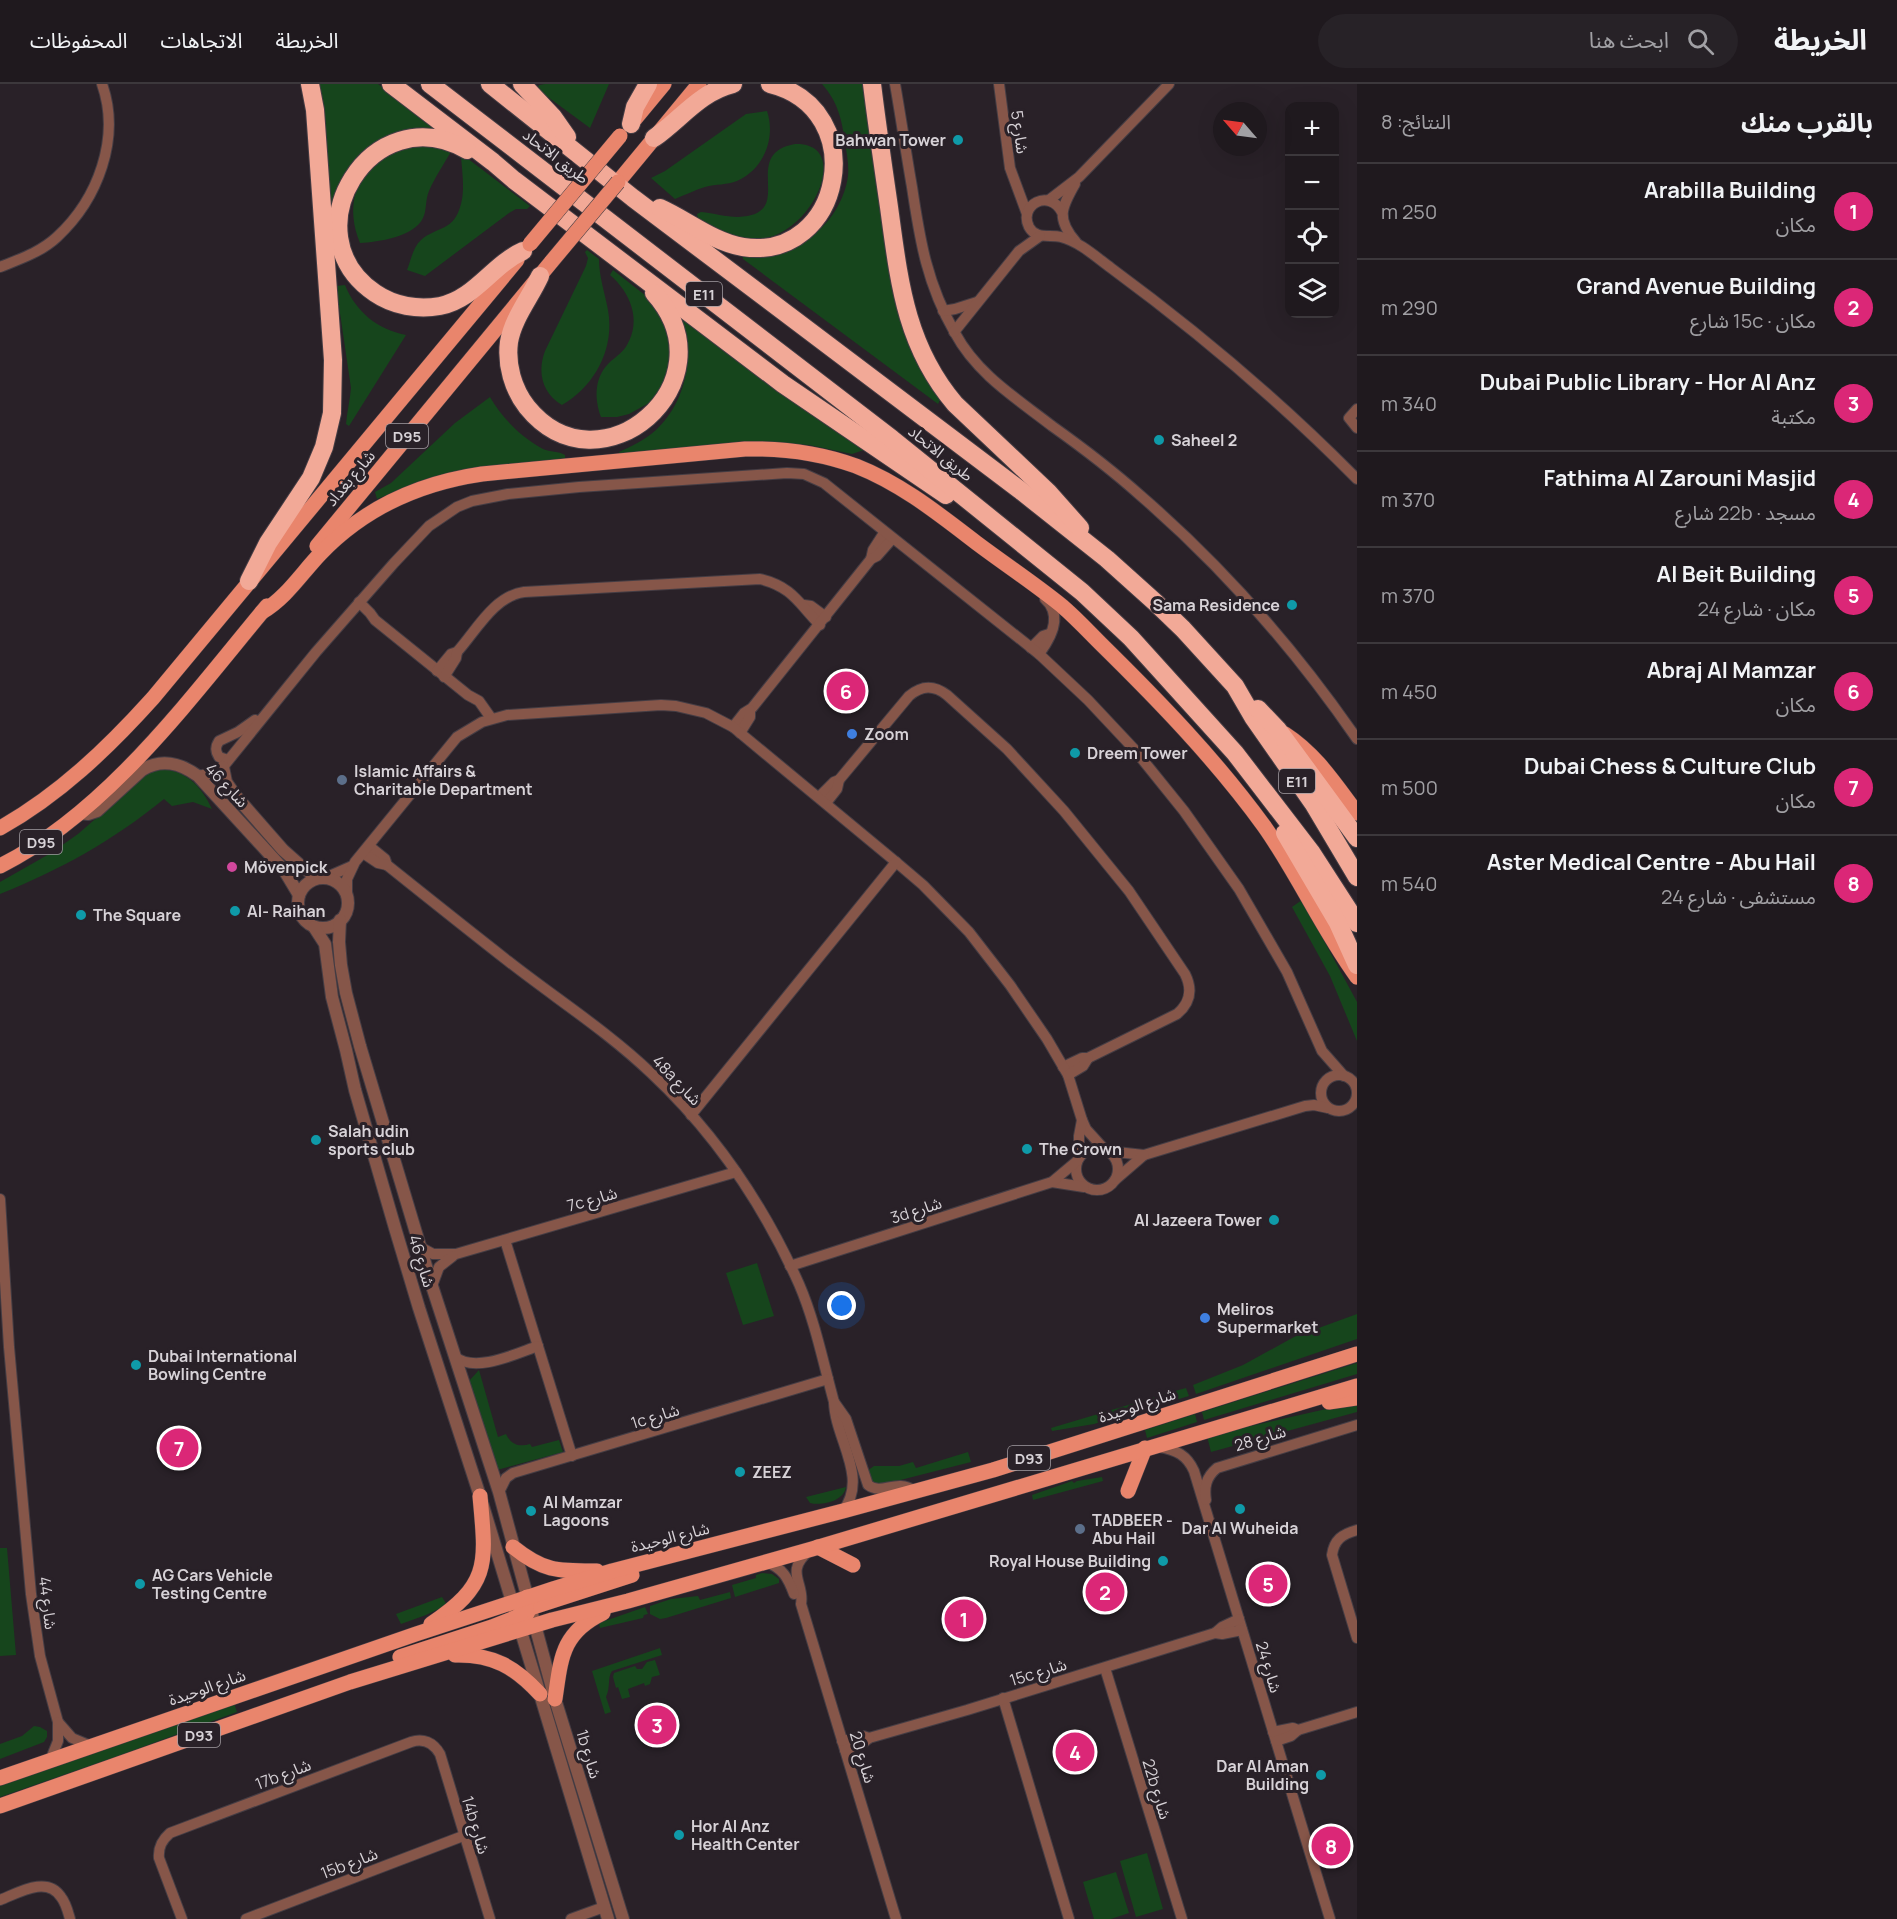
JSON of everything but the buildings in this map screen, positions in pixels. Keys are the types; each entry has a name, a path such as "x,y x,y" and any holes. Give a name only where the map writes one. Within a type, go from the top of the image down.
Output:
{"highway":[{"path":"249,581 268,543 311,478 324,447 332,413 333,360 315,110 310,84"},
{"path":"391,84 783,384 971,512 1019,540"},
{"name":"طريق الاتحاد","path":"430,84 892,439 1082,592 1131,638 1235,753 1311,852 1357,923"},
{"name":"طريق الاتحاد","path":"490,84 633,198 985,463 1107,559 1184,629 1235,686 1253,717 1313,803 1357,877"},
{"path":"522,84 553,117 573,149"},
{"path":"626,130 635,107 648,84"},
{"path":"648,145 697,101 718,89 733,84"},
{"path":"633,198 672,214 723,241 742,247 756,248 776,244 807,228 823,208 832,187 835,164 831,141 821,120 806,103 787,90 770,84"},
{"path":"872,84 902,292 921,354 941,388 955,404 1048,492 1107,559"},
{"path":"514,180 453,143 427,138 400,141 375,153 358,168 345,192 339,217 340,238 351,268 364,284 388,300 417,307 441,306 463,298 499,266 527,248"},
{"path":"540,276 514,325 509,341 510,368 515,387 532,413 550,427 573,436 598,439 610,437 633,429 653,414 669,391 677,361 675,331 665,308 654,293 621,260"},
{"path":"1235,686 1278,730 1357,838"},
{"path":"1266,793 1287,837 1338,923 1357,964"}],"main road":[{"name":"شارع بغداد","path":"0,828 46,798 84,767 120,734 153,698 664,84"},
{"name":"شارع بغداد","path":"0,866 46,838 79,813 147,748 184,707 699,84"},
{"path":"262,612 281,598 322,552 360,520 387,503 433,484 482,474 745,449 781,449 837,460 876,475 912,495 1061,606 1100,643 1183,727 1253,811 1288,862 1357,977"},
{"name":"E11","path":"1278,730 1293,740 1319,764 1357,813"},
{"name":"شارع الوحيدة","path":"6,1804 350,1682 440,1656 612,1571 993,1470 1353,1354"},
{"name":"شارع الوحيدة","path":"0,1778 416,1634 524,1614 552,1620 628,1601 815,1548 1357,1386"},
{"path":"1296,1404 1357,1398"},
{"path":"1128,1491 1150,1447"},
{"path":"416,1634 459,1604 471,1590 479,1573 484,1546 480,1496"},
{"path":"513,1546 535,1563 551,1569 612,1571"},
{"path":"815,1548 853,1565"},
{"path":"350,1682 355,1675 370,1666 492,1627 660,1566 669,1560 671,1555"},
{"path":"440,1656 469,1655 492,1659 517,1672 548,1697 561,1659 572,1637 588,1621 628,1601"},
{"path":"0,1820 6,1804"}],"street":[{"path":"0,267 30,256 56,238 78,215 95,187 105,157 109,125 102,84"},
{"path":"895,84 922,250 930,281 954,332 974,362 986,375 1091,454 1141,495 1188,539 1276,632 1317,681 1357,739"},
{"name":"شارع 5","path":"999,84 1009,159 1027,219"},
{"path":"1019,251 1030,208 1079,177 1169,84"},
{"path":"954,332 1019,251 1057,232 1079,177"},
{"path":"1016,183 1044,201 1059,207 1071,236 1081,246"},
{"path":"1027,219 1030,230 1046,236 1063,237 1081,246 1136,285 1208,342 1290,414 1357,479"},
{"path":"943,311 977,302"},
{"path":"1357,409 1349,418 1357,428"},
{"path":"198,777 213,773 226,763 399,556 429,526 472,501 508,494 579,487 796,473 818,479 1035,651 1111,724 1184,812 1239,889 1272,944 1300,999 1322,1051 1354,1084 1356,1089 1355,1101 1346,1109 1334,1110 1314,1105 1296,1108 1144,1155 1110,1186 1098,1190 1085,1187 1076,1175 1082,1120"},
{"path":"736,730 744,713 750,710 871,559 877,556 888,536"},
{"path":"440,674 456,658 457,652 500,601 510,595 524,592 750,578 779,586 804,605 806,611 823,621"},
{"path":"1031,583 1053,609 1055,616 1050,632"},
{"path":"356,606 470,697 487,720"},
{"path":"1035,651 1043,636 1057,625 1070,623 1100,643"},
{"path":"823,800 837,789 840,780 909,696 916,690 932,687 940,690 1007,749 1064,811 1129,891 1178,965 1185,985 1185,995 1181,1004 1166,1019 1088,1058 1082,1058 1065,1071"},
{"path":"226,763 216,754 215,749 219,741 245,728 281,695"},
{"path":"352,866 304,885 298,895 298,910 307,923 314,927 328,927 340,920 347,908 347,879 352,866 448,745 462,733 487,720 507,715 661,705 706,712 736,730 823,800 947,908 990,958 1029,1012 1065,1071 1082,1120 1092,1136 1116,1160 1118,1167 1115,1180"},
{"name":"شارع 46","path":"79,813 88,814 96,811 142,770 158,763 175,764 198,777 284,870 298,895"},
{"name":"شارع 46","path":"226,763 226,782 235,795 288,855 301,866 322,878"},
{"name":"48a شارع","path":"366,849 381,864 387,865 652,1073 691,1115 736,1172 765,1217 790,1266 810,1313 854,1482 851,1498 843,1511"},
{"path":"691,1115 896,862"},
{"path":"322,878 339,883 347,894"},
{"name":"شارع 46","path":"340,920 340,953 345,993 432,1286 499,1492 513,1546 524,1614"},
{"name":"شارع 46","path":"314,927 325,944 332,997 358,1101 419,1308 480,1496 524,1614"},
{"path":"1322,1051 1324,1084 1322,1098 1328,1108"},
{"path":"1296,1108 1311,1099 1334,1076 1344,1076"},
{"path":"1078,1159 1094,1148 1144,1155"},
{"name":"3d شارع","path":"790,1266 1052,1182 1078,1159"},
{"name":"7c شارع","path":"420,1247 433,1254 456,1254 736,1172"},
{"name":"3d شارع","path":"1052,1182 1085,1187"},
{"name":"شارع 44","path":"0,1199 9,1347 31,1594 40,1656 58,1722 58,1741 50,1761"},
{"path":"505,1240 572,1455"},
{"path":"432,1286 439,1267 456,1254"},
{"path":"454,1357 464,1363 482,1363 538,1346"},
{"path":"464,1387 470,1374 482,1363"},
{"name":"1c شارع","path":"499,1492 506,1478 513,1473 828,1379"},
{"name":"48a شارع","path":"834,1402 846,1419 868,1485 879,1490 902,1485 915,1491"},
{"name":"شارع 28","path":"1207,1512 1206,1481 1217,1468 1357,1425"},
{"name":"شارع 24","path":"1150,1447 1171,1449 1185,1457 1194,1472 1330,1919"},
{"path":"1357,1530 1341,1536 1333,1548 1332,1555 1357,1638"},
{"name":"شارع 20","path":"815,1548 801,1559 796,1572 801,1604 896,1919"},
{"name":"شارع 20","path":"766,1562 787,1576 797,1601 801,1604"},
{"name":"1b شارع","path":"524,1614 606,1913"},
{"name":"15c شارع","path":"844,1746 863,1736 869,1738 1215,1633 1222,1634 1240,1624"},
{"name":"22b شارع","path":"1105,1668 1182,1919"},
{"name":"1b شارع","path":"548,1697 623,1919"},
{"path":"1003,1698 1069,1919"},
{"path":"1274,1736 1292,1736 1299,1730 1357,1712"},
{"path":"58,1722 72,1738 91,1746"},
{"name":"17b شارع","path":"182,1919 159,1852 162,1841 170,1833 411,1742 420,1740 430,1742"},
{"name":"14b شارع","path":"430,1742 440,1754 490,1919"},
{"name":"15b شارع","path":"246,1919 463,1836"},
{"path":"0,1900 36,1886 51,1888 62,1897 70,1919"},
{"path":"571,1919 606,1913"}],"green space":[{"path":"319,84 378,84 433,125 435,130 363,154 347,172 333,205 329,205"},
{"path":"609,84 590,128 537,89 539,85"},
{"path":"822,84 862,84 890,268 900,313 915,357 940,400 938,404 743,259 742,254 803,240 817,232 835,211 844,194 848,168 842,127 832,98"},
{"path":"767,111 770,132 766,152 761,161 746,176 737,181 705,187 675,199 651,178 665,171 746,114"},
{"path":"795,144 813,147 822,158 823,173 819,190 809,208 795,223 778,234 750,239 727,233 698,219 697,214 701,212 738,217 756,214 765,206 768,196 768,171 771,159 779,150"},
{"path":"418,145 452,150 429,191 423,218 412,230 404,234 385,240 360,243 353,205 360,182 366,172 387,154"},
{"path":"463,155 530,206 527,209 516,209 509,213 425,276 407,270 418,243 449,224 458,213 463,192 461,156"},
{"path":"587,250 599,259 608,310 608,338 600,365 593,377 574,397 562,405 546,388 541,367 545,351 586,266 588,258 585,252"},
{"path":"613,270 650,299 662,314 672,352 665,384 649,403 629,414 601,417 597,402 597,388 601,373 622,352 631,336 633,326 632,307 623,290 610,275"},
{"path":"345,285 355,303 369,318 377,324 406,335 349,426 346,424 351,388 336,286"},
{"path":"682,319 757,376 864,450 852,454 809,445 746,441 620,455 619,452 643,440 656,430 674,407 680,394 687,365"},
{"path":"490,397 506,420 520,433 543,449 563,454 565,458 449,473 377,499 375,492 391,483 455,423"},
{"path":"156,769 175,771 190,780 203,792 212,809 193,802 172,806 164,799 126,828 86,853 0,894 0,882 51,853 78,834"},
{"path":"1302,900 1357,1002 1357,1041 1330,976 1292,907"},
{"path":"757,1263 774,1316 743,1325 726,1273"},
{"path":"1357,1314 1357,1339 1196,1394 1193,1385 1243,1365 1294,1337"},
{"path":"1357,1363 1357,1374 1204,1420 1202,1412"},
{"path":"479,1370 498,1437 506,1434 513,1443 530,1444 532,1447 559,1440 563,1452 497,1470 469,1381"},
{"path":"1186,1388 1189,1396 1159,1405 1164,1394"},
{"path":"1155,1397 1151,1406 1094,1424 1052,1431 1051,1428"},
{"path":"1357,1402 1357,1412 1211,1452 1207,1436"},
{"path":"1195,1414 1197,1422 1147,1438 1145,1430"},
{"path":"968,1452 971,1462 877,1486 866,1476 867,1471 874,1466 899,1466 913,1462 916,1468"},
{"path":"1102,1477 1103,1481 1033,1500 1032,1495 1072,1481 1074,1483"},
{"path":"846,1487 841,1496 826,1503 810,1503 806,1497"},
{"path":"0,1548 7,1548 16,1655 0,1656"},
{"path":"772,1574 779,1579 779,1583 735,1597 732,1585 756,1578 756,1575"},
{"path":"730,1592 731,1598 666,1618 660,1619 650,1614 650,1606 671,1599 698,1596 700,1600"},
{"path":"442,1597 447,1605 401,1624 396,1614"},
{"path":"645,1607 648,1614 643,1618 600,1628 599,1623"},
{"path":"660,1648 662,1655 612,1671 606,1697 611,1712 605,1714 592,1671"},
{"path":"655,1660 660,1675 652,1677 650,1684 645,1686 644,1683 628,1689 630,1697 622,1699 618,1687 616,1688 614,1673 635,1666 637,1669 642,1669 647,1662"},
{"path":"234,1703 237,1712 0,1797 0,1785"},
{"path":"34,1726 47,1731 44,1742 0,1759 0,1744 22,1736"},
{"path":"1147,1853 1163,1909 1136,1917 1120,1861"},
{"path":"1116,1872 1129,1913 1111,1919 1094,1919 1083,1882"}],"place":[{"name":"Bahwan Tower","path":"958,140"},
{"name":"Saheel 2","path":"1159,440"},
{"name":"Sama Residence","path":"1292,605"},
{"name":"Abraj Al Mamzar","path":"846,691"},
{"name":"Zoom","path":"852,734"},
{"name":"Dreem Tower","path":"1075,753"},
{"name":"Islamic Affairs & Charitable Department","path":"342,780"},
{"name":"Mövenpick","path":"232,867"},
{"name":"Al- Raihan","path":"235,911"},
{"name":"The Square","path":"81,915"},
{"name":"Salah udin sports club","path":"316,1140"},
{"name":"The Crown","path":"1027,1149"},
{"name":"Al Jazeera Tower","path":"1274,1220"},
{"name":"Meliros Supermarket","path":"1205,1318"},
{"name":"Dubai International Bowling Centre","path":"136,1365"},
{"name":"Dubai Chess & Culture Club","path":"179,1448"},
{"name":"ZEEZ","path":"740,1472"},
{"name":"Dar Al Wuheida","path":"1240,1509"},
{"name":"Al Mamzar Lagoons","path":"531,1511"},
{"name":"TADBEER - Abu Hail","path":"1080,1529"},
{"name":"Royal House Building","path":"1163,1561"},
{"name":"AG Cars Vehicle Testing Centre","path":"140,1584"},
{"name":"Al Beit Building","path":"1268,1584"},
{"name":"Grand Avenue Building","path":"1105,1592"},
{"name":"Arabilla Building","path":"964,1619"},
{"name":"Dubai Public Library - Hor Al Anz","path":"657,1725"},
{"name":"Fathima Al Zarouni Masjid","path":"1075,1752"},
{"name":"Dar Al Aman Building","path":"1321,1775"},
{"name":"Hor Al Anz Health Center","path":"679,1835"},
{"name":"Aster Medical Centre - Abu Hail","path":"1331,1846"}]}
